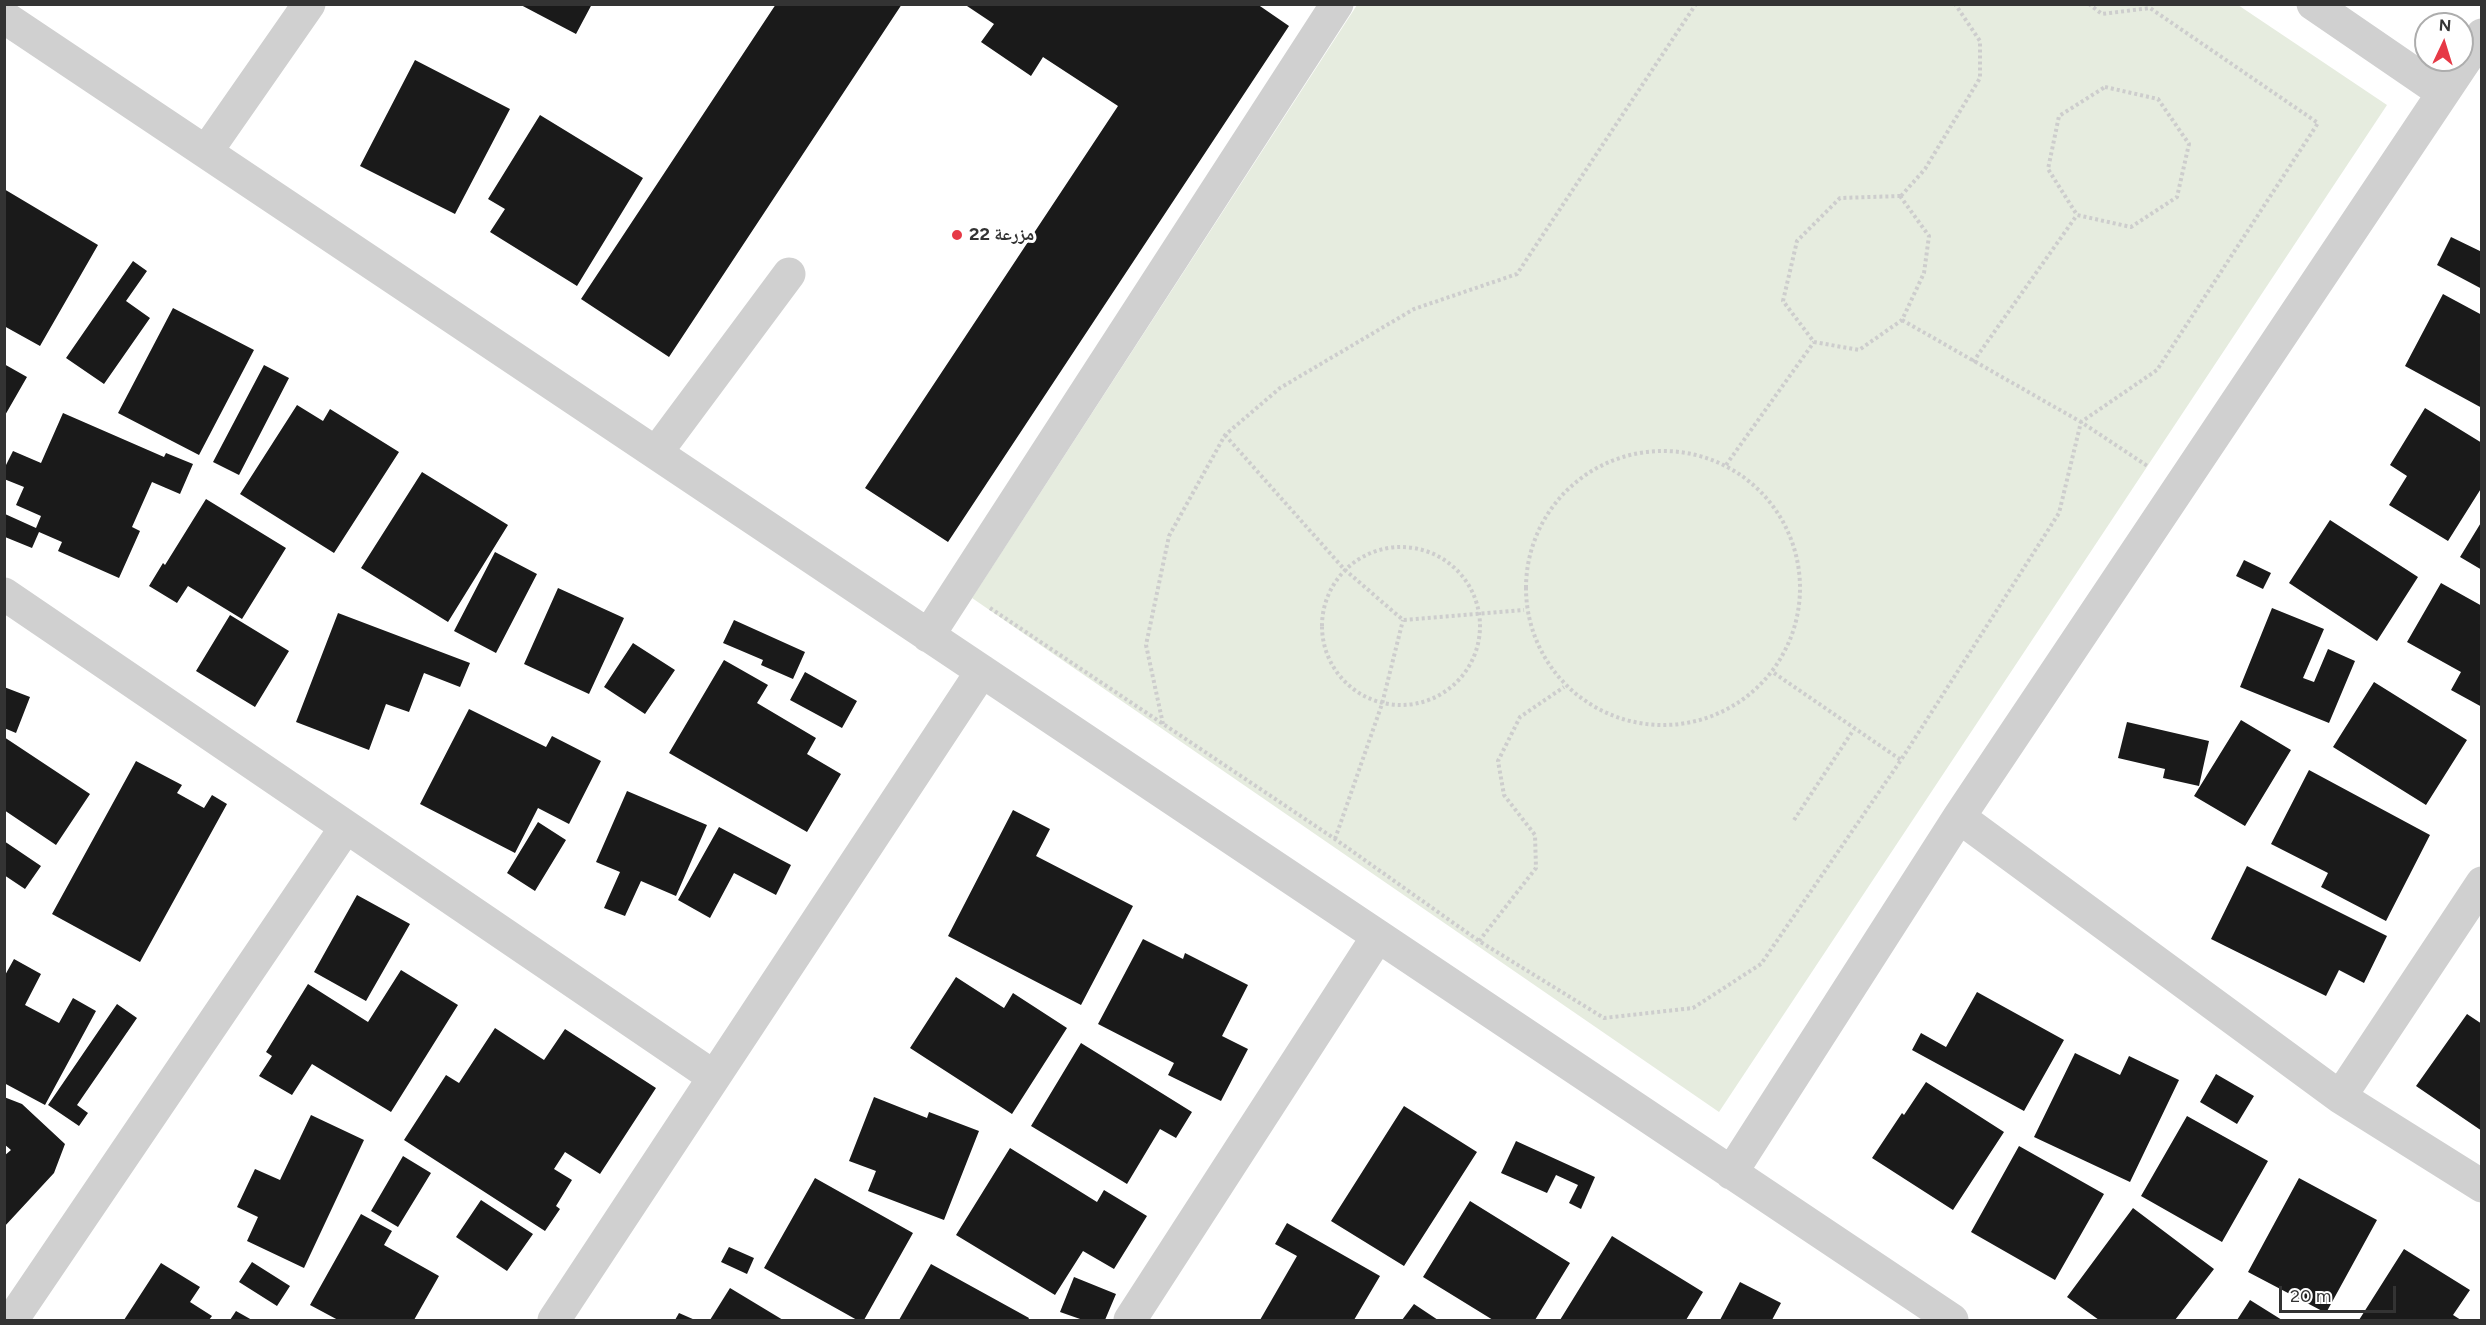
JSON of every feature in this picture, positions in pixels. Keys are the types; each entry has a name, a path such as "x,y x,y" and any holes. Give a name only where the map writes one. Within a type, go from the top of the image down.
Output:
{"street":[{"path":"206,152 309,4"},
{"path":"928,636 1337,4"},
{"path":"2313,4 2443,93"},
{"path":"4,16 1952,1320"},
{"path":"1731,1173 1959,817 2481,35"},
{"path":"656,453 789,274"},
{"path":"4,594 714,1077"},
{"path":"554,1320 982,671"},
{"path":"1959,817 2340,1097 2481,1186"},
{"path":"12,1320 346,827"},
{"path":"2340,1097 2481,883"},
{"path":"1130,1320 1378,936"}],"path":[{"path":"1163,725 1146,645 1169,536 1225,435 1280,388 1414,309 1517,274 1696,4"},
{"path":"1900,196 1929,236 1924,273 1902,320 1859,350 1814,342 1783,301 1797,242 1840,198 1900,196 1925,169 1980,78 1980,41 1955,4"},
{"path":"960,587 1335,839 1479,941 1604,1018 1694,1008 1761,964 1901,760 2059,513 2081,422 2157,370 2318,123 2150,8 2102,14 2089,4"},
{"path":"2105,87 2158,99 2188,144 2177,197 2131,226 2077,215 2048,170 2059,116 2105,87"},
{"path":"1973,362 2077,215"},
{"path":"1902,320 2081,422 2179,487"},
{"path":"1726,465 1814,342"},
{"path":"1225,435 1344,569 1403,620 1524,610"},
{"path":"1668,450 1726,465 1773,504 1798,558 1798,618 1774,673 1729,710 1672,727 1614,719 1564,687 1524,610 1529,549 1558,496 1607,460 1668,450"},
{"path":"1383,548 1426,550 1463,574 1481,613 1478,652 1456,685 1421,704 1382,704 1345,684 1323,648 1323,605 1344,569 1383,548"},
{"path":"1335,839 1382,704 1403,620"},
{"path":"1774,673 1901,760"},
{"path":"1479,941 1536,868 1535,835 1504,795 1498,761 1520,717 1564,687"},
{"path":"1794,820 1854,729"}],"shaded area":[{"path":"1357,5 2238,5 2387,105 1719,1112 972,598"}],"building":[{"path":"519,4 592,4 576,34"},
{"path":"776,4 902,4 669,357 581,299"},
{"path":"964,4 1257,4 1289,26 948,542 865,488 1118,106 1043,57 1031,76 981,42 994,24"},
{"path":"415,60 510,109 455,214 360,166"},
{"path":"540,115 643,178 577,286 490,232 505,209 488,199"},
{"path":"4,189 98,245 40,346 4,326"},
{"path":"2451,237 2482,252 2482,289 2437,265"},
{"path":"133,261 147,271 126,301 150,318 104,384 66,358"},
{"path":"2443,294 2482,315 2482,408 2405,366"},
{"path":"173,308 254,350 199,455 118,413"},
{"path":"4,364 27,377 4,417"},
{"path":"264,365 289,378 239,475 213,462"},
{"path":"297,405 323,421 330,409 399,452 334,553 240,494"},
{"path":"2425,408 2482,443 2482,487 2448,541 2389,505 2407,476 2390,465"},
{"path":"63,413 164,457 166,453 193,464 180,494 152,482 132,527 140,531 119,578 58,551 62,542 39,532 32,548 5,537 5,514 36,528 41,516 16,505 24,487 4,479 4,469 13,451 41,463"},
{"path":"422,472 508,525 448,622 361,568"},
{"path":"206,499 286,548 242,619 188,586 177,603 149,586 163,563 165,565"},
{"path":"2330,520 2418,577 2377,641 2289,583"},
{"path":"2482,521 2482,570 2460,557"},
{"path":"495,552 537,574 496,653 454,631"},
{"path":"2244,560 2271,573 2263,589 2236,576"},
{"path":"2441,583 2482,606 2482,707 2451,690 2461,672 2407,642"},
{"path":"558,588 624,618 589,694 524,664"},
{"path":"2272,608 2324,629 2303,678 2314,682 2328,649 2355,661 2329,723 2240,687"},
{"path":"338,613 470,663 460,687 424,673 409,712 386,704 369,750 296,722"},
{"path":"230,615 289,651 255,707 196,671"},
{"path":"734,620 805,652 793,679 761,665 763,660 723,643"},
{"path":"633,643 675,670 645,714 604,687"},
{"path":"724,660 768,685 757,703 816,738 807,754 841,774 807,832 669,753"},
{"path":"805,672 857,701 842,728 790,700"},
{"path":"2374,682 2467,740 2426,805 2333,747"},
{"path":"4,687 30,697 16,733 4,728"},
{"path":"469,709 546,747 552,736 601,761 569,824 538,808 515,853 420,804"},
{"path":"2241,720 2291,750 2245,826 2194,796"},
{"path":"2127,722 2209,741 2199,786 2163,778 2165,769 2118,758"},
{"path":"4,737 90,794 56,845 4,810"},
{"path":"136,761 182,785 177,793 204,808 212,795 227,804 140,962 52,914"},
{"path":"2309,770 2430,835 2386,921 2321,887 2328,873 2271,844"},
{"path":"627,791 707,825 676,896 641,881 625,916 604,908 620,872 596,862"},
{"path":"1013,810 1050,829 1036,856 1133,906 1081,1005 948,936"},
{"path":"538,822 566,840 535,891 507,873"},
{"path":"719,827 791,865 776,895 734,873 710,918 678,900"},
{"path":"4,841 41,866 25,889 4,875"},
{"path":"2247,866 2387,936 2364,983 2339,970 2326,996 2211,939"},
{"path":"357,895 410,924 366,1001 314,972"},
{"path":"1143,939 1183,959 1185,953 1248,985 1222,1036 1248,1049 1221,1101 1168,1075 1174,1063 1098,1024"},
{"path":"14,959 41,974 25,1005 59,1023 73,998 96,1011 45,1105 4,1083 4,977"},
{"path":"401,970 458,1005 391,1112 312,1064 292,1095 259,1076 272,1056 266,1052 308,984 368,1022"},
{"path":"956,977 1004,1008 1013,993 1067,1028 1012,1114 910,1048"},
{"path":"1977,992 2064,1040 2024,1111 1912,1050 1921,1033 1946,1047"},
{"path":"117,1004 137,1018 77,1105 88,1113 79,1126 48,1105"},
{"path":"2467,1014 2482,1024 2482,1131 2416,1086"},
{"path":"495,1028 544,1060 565,1029 656,1088 600,1174 565,1152 554,1169 572,1180 556,1206 560,1209 545,1231 404,1140 446,1075 459,1083"},
{"path":"1081,1043 1192,1112 1176,1138 1160,1129 1127,1184 1031,1126"},
{"path":"2075,1053 2120,1075 2129,1056 2179,1080 2130,1182 2034,1137"},
{"path":"2216,1074 2254,1096 2237,1124 2200,1102"},
{"path":"1926,1082 2004,1132 1953,1210 1872,1158"},
{"path":"4,1097 22,1104 65,1144 54,1173 4,1227 4,1156 11,1150 4,1144"},
{"path":"874,1097 927,1118 929,1112 979,1131 944,1220 868,1191 876,1171 849,1161"},
{"path":"1404,1106 1477,1152 1404,1266 1331,1221"},
{"path":"311,1115 364,1140 304,1268 247,1241 258,1217 237,1207 255,1169 280,1180"},
{"path":"2187,1116 2268,1161 2222,1242 2141,1196"},
{"path":"1516,1141 1595,1177 1581,1209 1569,1203 1578,1185 1556,1175 1547,1193 1501,1173"},
{"path":"2019,1146 2104,1194 2055,1280 1971,1232"},
{"path":"1010,1148 1097,1202 1104,1190 1147,1216 1114,1269 1083,1251 1055,1295 956,1235"},
{"path":"403,1156 431,1173 398,1227 371,1211"},
{"path":"815,1178 913,1233 864,1320 857,1320 764,1268"},
{"path":"2299,1178 2377,1220 2326,1313 2248,1272"},
{"path":"481,1200 533,1234 507,1271 456,1237"},
{"path":"1470,1201 1570,1263 1535,1320 1493,1320 1423,1277"},
{"path":"2133,1208 2214,1269 2175,1320 2099,1320 2067,1297"},
{"path":"361,1214 392,1231 384,1245 439,1276 414,1320 338,1320 310,1305"},
{"path":"1287,1223 1380,1276 1354,1320 1260,1320 1297,1256 1275,1244"},
{"path":"1612,1236 1703,1292 1686,1320 1560,1320"},
{"path":"729,1247 754,1258 747,1274 721,1262"},
{"path":"2404,1249 2470,1290 2453,1315 2461,1320 2359,1320"},
{"path":"252,1262 290,1286 277,1306 239,1282"},
{"path":"161,1263 200,1287 190,1302 212,1316 209,1320 124,1320"},
{"path":"931,1264 1029,1318 1028,1320 899,1320"},
{"path":"1074,1277 1116,1294 1105,1320 1083,1320 1060,1312"},
{"path":"1740,1282 1781,1303 1772,1320 1720,1320"},
{"path":"730,1288 783,1320 710,1320"},
{"path":"2250,1300 2282,1320 2237,1320"},
{"path":"1414,1304 1438,1320 1402,1320"},
{"path":"236,1311 252,1320 230,1320"},
{"path":"679,1313 695,1320 675,1320"}],"place":[{"name":"مزرعة 22","path":"957,235"}]}
